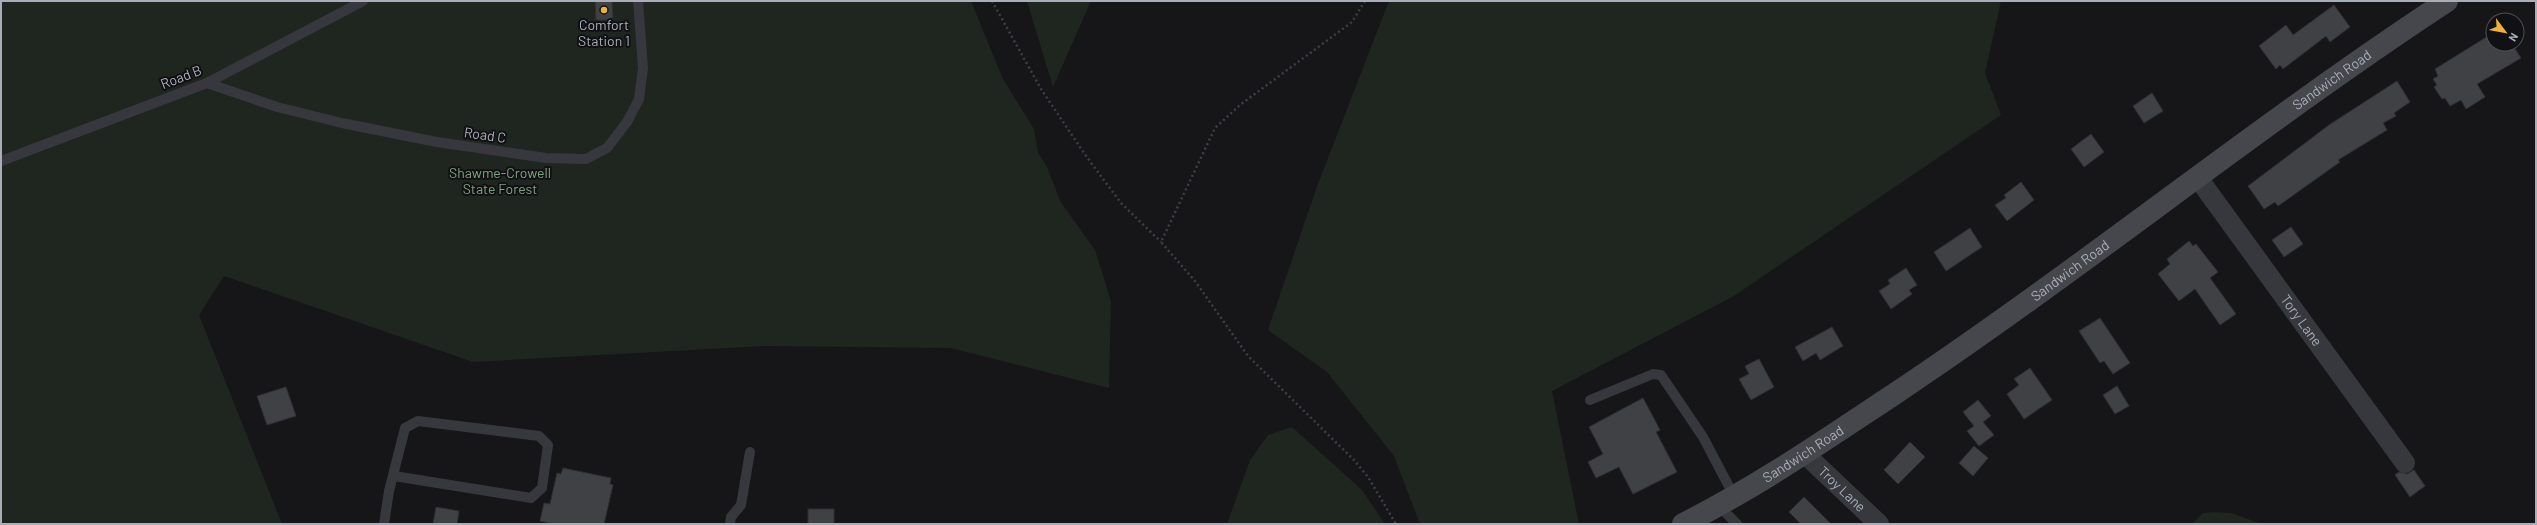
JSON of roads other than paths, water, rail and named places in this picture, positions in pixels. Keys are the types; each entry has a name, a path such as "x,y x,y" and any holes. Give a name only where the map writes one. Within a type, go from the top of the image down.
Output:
{"main road":[{"name":"Sandwich Road","path":"1683,524 1726,501 1805,454 1955,353 2349,67 2447,1"}],"street":[{"name":"Tory Lane","path":"2198,178 2405,463"},
{"name":"Troy Lane","path":"1805,454 1879,524"}],"lane":[{"name":"Road B","path":"1,160 207,83 363,1"},
{"name":"Road C","path":"207,83 277,107 349,125 452,145 546,158 586,159 607,148 627,122 639,99 643,68 638,1"},
{"path":"1590,400 1653,374 1661,375 1703,437 1726,501 1737,524"},
{"path":"384,524 394,476 405,428 418,421 539,436 548,445 542,488 531,498 394,476"},
{"path":"730,524 731,517 741,505 750,452"}],"place":[{"name":"Comfort Station 1","path":"604,10"}],"park label":[{"name":"Shawme-Crowell State Forest","path":"500,182"}]}
